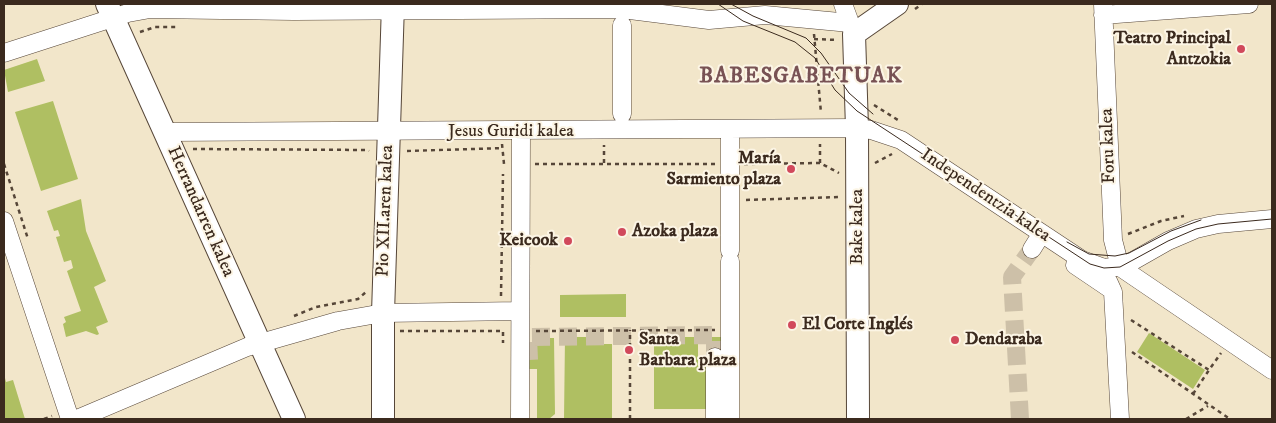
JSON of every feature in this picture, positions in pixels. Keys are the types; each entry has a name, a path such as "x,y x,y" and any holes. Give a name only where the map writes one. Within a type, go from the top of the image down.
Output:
{"main road":[{"path":"852,28 897,4"},
{"name":"Pio XII.aren kalea","path":"383,419 383,322 393,7"},
{"name":"Herrandarren kalea","path":"110,11 258,344 294,419"},
{"name":"Bake kalea","path":"852,28 858,128 858,419"}],"street":[{"path":"748,4 765,15"},
{"path":"4,54 110,11 294,7 633,9 710,20 765,15 852,28 843,4"},
{"path":"1103,9 1249,4"},
{"name":"Foru kalea","path":"1103,9 1113,240 1108,280 1112,290 1120,419"},
{"path":"622,25 622,114"},
{"name":"Jesus Guridi kalea","path":"164,132 388,143 521,132 858,128"},
{"name":"Independentzia kalea","path":"858,128 901,140 1082,260 1109,267"},
{"path":"730,131 730,419"},
{"path":"520,419 512,331 520,312 512,164 521,132"},
{"path":"883,134 895,146 1034,245 1112,290"},
{"path":"1109,267 1196,229 1218,224 1272,219"},
{"path":"4,221 70,419"},
{"path":"1109,267 1135,279 1272,370"},
{"path":"77,419 258,344 338,320 383,322 520,312"},
{"path":"715,357 715,419"},
{"path":"528,419 529,369"}],"path":[{"path":"814,39 821,115"},
{"path":"871,102 901,122"},
{"path":"191,150 367,150 371,153 388,143 406,154 408,149 503,148 512,164 501,312 512,331"},
{"path":"604,149 604,164"},
{"path":"742,164 820,163 840,173 840,181"},
{"path":"4,164 31,247"},
{"path":"512,164 716,164"},
{"path":"742,202 742,200 840,199 840,189"},
{"path":"1113,240 1161,221 1187,215"},
{"path":"383,322 512,331 718,330 718,322"},
{"path":"1136,323 1209,370"},
{"path":"630,330 630,419"},
{"path":"503,351 512,331"},
{"path":"1129,350 1230,419"},
{"path":"1193,394 1215,362"},
{"path":"1186,419 1209,405"}],"green space":[{"path":"37,59 45,81 8,92 4,70"},
{"path":"53,101 78,179 41,191 15,112"},
{"path":"81,199 86,231 106,281 94,287 108,322 96,327 99,334 97,335 86,331 66,337 63,324 66,322 64,317 81,311 67,271 73,268 71,260 64,262 56,237 60,236 58,230 54,231 47,211"},
{"path":"626,294 626,317 560,317 560,295"},
{"path":"1149,333 1205,370 1193,389 1137,352"},
{"path":"565,337 592,337 592,344 612,344 612,419 564,419"},
{"path":"654,337 698,337 698,364 709,364 710,337 725,337 711,409 654,409"},
{"path":"537,338 554,338 555,414 549,419 537,419 537,369 524,369"},
{"path":"4,374 6,382 13,380 25,419 4,419"}],"tunnel":[{"path":"1020,419 1012,277 1032,249"},
{"path":"529,360 528,337 715,335 715,357"}],"tram line":[{"path":"718,4 743,21 795,42 815,58 835,90 857,111 1090,264 1104,268 1120,267 1168,241 1196,229 1218,224 1272,219"},
{"path":"731,4 753,16 806,38 821,53 849,93 873,114"},
{"path":"1067,242 1089,254 1115,256 1129,253 1171,231 1201,220"}],"place":[{"name":"Teatro Principal Antzokia","path":"1241,49"},
{"name":"María Sarmiento plaza","path":"791,169"},
{"name":"Azoka plaza","path":"622,232"},
{"name":"Keicook","path":"568,241"},
{"name":"El Corte Inglés","path":"792,325"},
{"name":"Dendaraba","path":"955,340"},
{"name":"Santa Barbara plaza","path":"629,350"}],"district":[{"name":"BABESGABETUAK","path":"801,77"}]}
